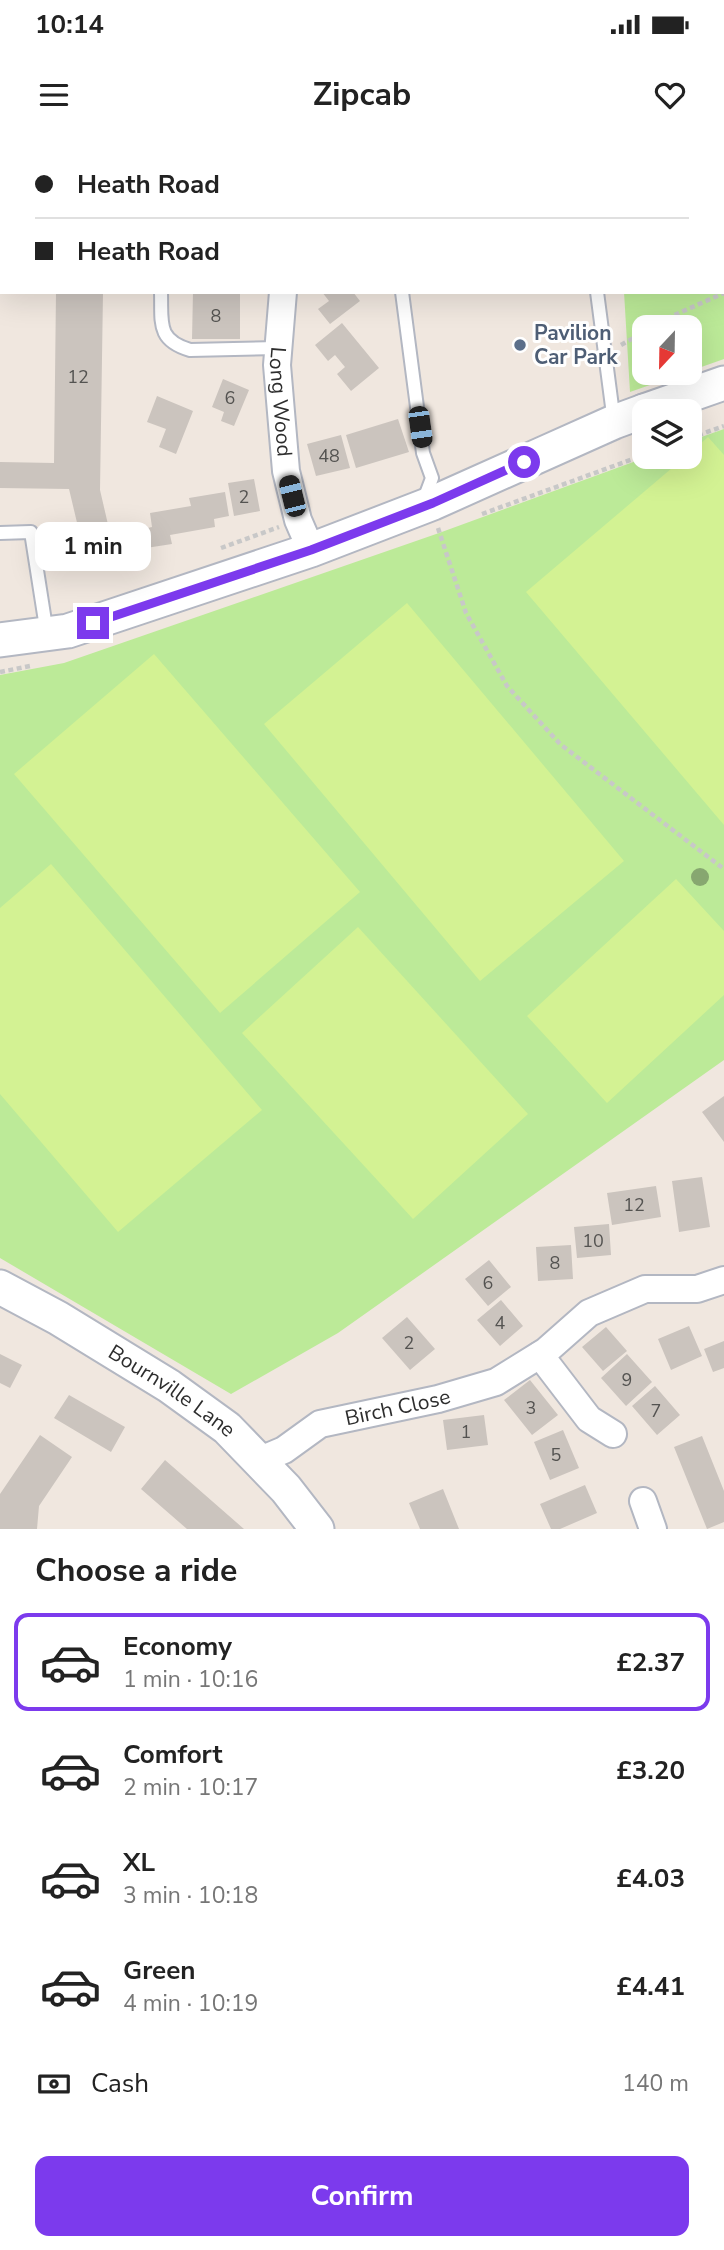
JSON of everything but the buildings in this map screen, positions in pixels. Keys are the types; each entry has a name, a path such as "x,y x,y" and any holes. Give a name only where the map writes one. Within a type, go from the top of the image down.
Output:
{"street":[{"name":"Long Wood","path":"284,294 277,365 286,471 298,520 311,550"},
{"path":"679,399 724,383"},
{"path":"0,640 68,631 311,550 428,504 632,416"},
{"name":"Birch Close","path":"258,1461 284,1450 320,1424 438,1399 496,1382 540,1355 589,1313 645,1289 697,1289 724,1280"},
{"name":"Bournville Lane","path":"0,1287 58,1318 169,1385 227,1429 286,1489 317,1529"},
{"path":"540,1355 589,1419 613,1434"},
{"path":"643,1501 653,1529"}],"lane":[{"path":"162,294 162,327 165,336 181,347 190,350 278,348"},
{"path":"402,294 423,453 432,478 428,504"},
{"path":"597,294 607,353 632,410"},
{"path":"0,533 31,532 47,634"}],"path":[{"path":"674,315 722,294"},
{"path":"607,353 632,339"},
{"path":"702,434 724,426"},
{"path":"428,504 466,613 508,686 560,744 724,869"}],"green space":[{"path":"624,294 724,294 724,359 702,367 702,315 632,315 632,385 650,385 630,392"},
{"path":"724,429 724,1060 338,1333 231,1394 0,1258 0,675 64,663 439,533 632,462 632,469 702,469 702,437"},
{"path":"708,437 724,455 724,825 526,592 671,469 702,469 702,442"},
{"path":"407,603 624,861 480,981 264,724"},
{"path":"154,654 360,892 220,1013 14,774"},
{"path":"51,864 262,1110 118,1232 0,1094 0,908"},
{"path":"676,879 724,931 724,995 607,1103 527,1016"},
{"path":"358,927 528,1114 413,1219 242,1033"}],"place":[{"name":"Pavilion Car Park","path":"520,345"}],"route":[{"path":"93,623 311,550 433,503 524,462"}]}
